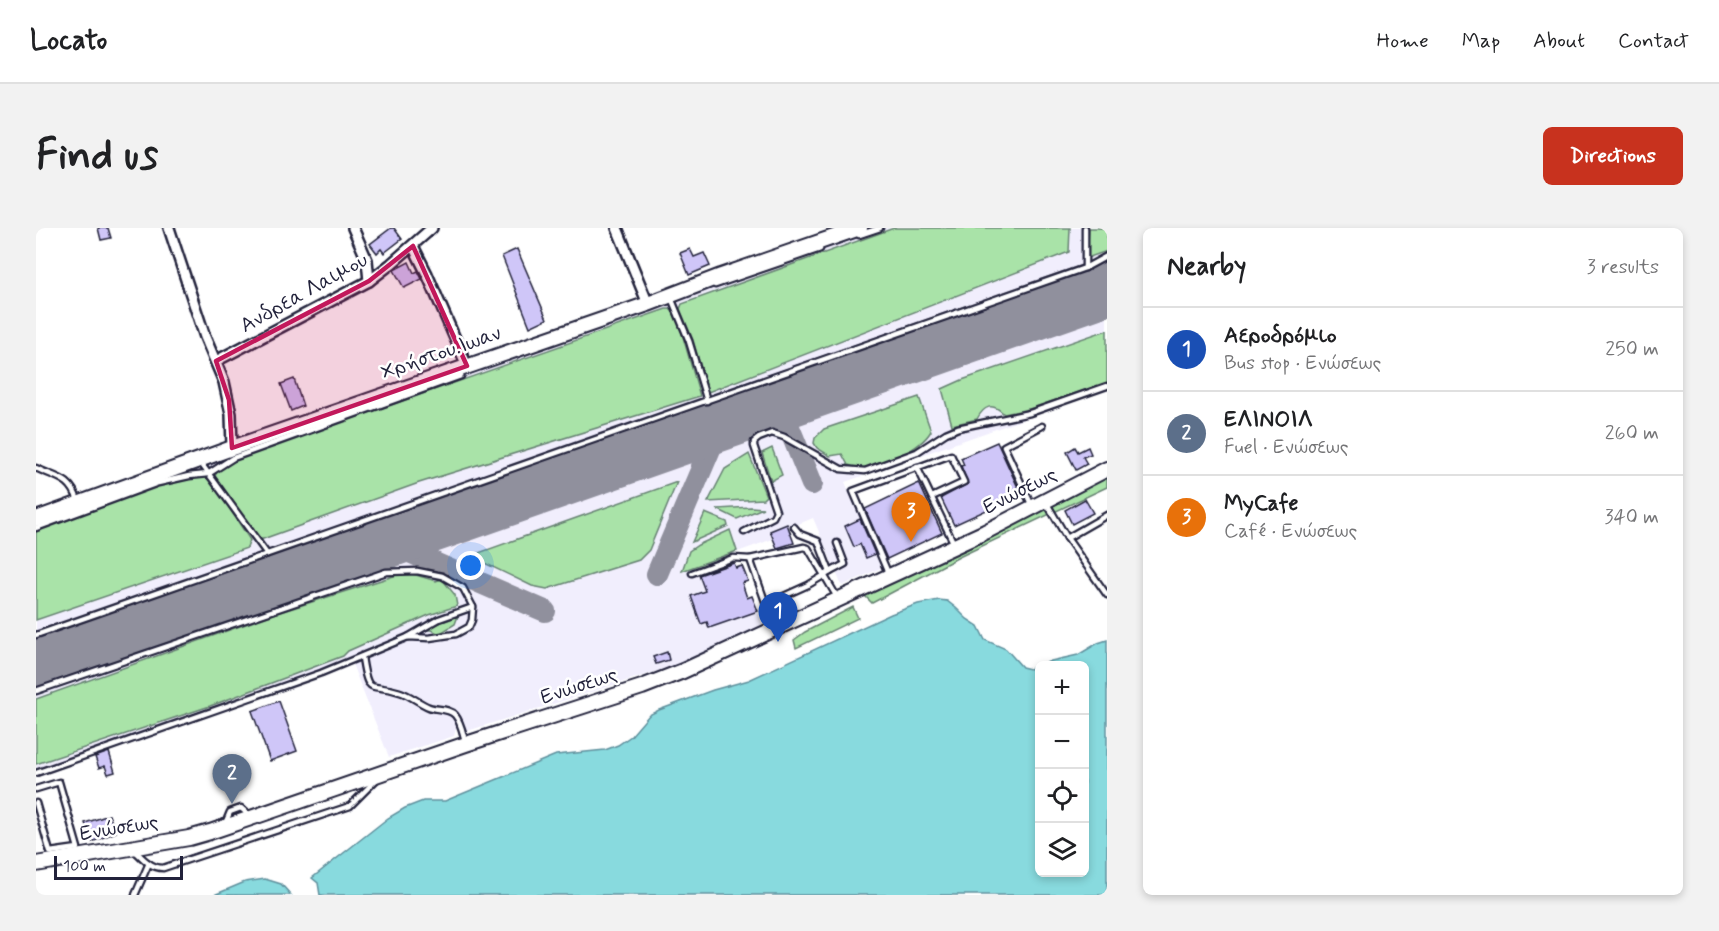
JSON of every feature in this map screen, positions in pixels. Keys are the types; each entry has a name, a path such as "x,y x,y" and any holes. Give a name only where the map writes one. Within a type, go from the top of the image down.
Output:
{"main road":[{"name":"Χρήστου.Ιωαν","path":"36,519 232,448 648,304 721,276 859,232"},
{"name":"Ενώσεως","path":"36,864 79,852 132,848 189,838 642,687 890,577 1046,502 1107,469"}],"street":[{"path":"169,228 205,338 216,361 229,400 232,448"},
{"path":"353,228 367,260 369,281"},
{"name":"Ανδρεα Λαιμου","path":"216,361 369,281 432,228"},
{"path":"617,228 648,304"},
{"path":"413,246 467,366"}],"lane":[{"path":"859,232 880,228"},
{"path":"1085,228 1085,268"},
{"path":"36,528 158,483 208,474 233,458 825,247"},
{"path":"36,635 1085,268 1107,256"},
{"path":"672,300 689,341 707,401"},
{"path":"744,532 773,517 776,511 753,446 759,438 772,433 784,437 841,469 865,471 917,452 958,428 1030,413 1107,386"},
{"path":"1033,508 1004,446 1042,426"},
{"path":"890,577 853,491 951,455 964,482 932,497"},
{"path":"200,461 267,554"},
{"path":"917,467 955,546"},
{"path":"36,468 66,480 74,488 79,503"},
{"path":"1046,502 1067,538 1107,595"},
{"path":"1067,538 1107,515"},
{"path":"794,527 800,534 818,542 830,572"},
{"path":"766,604 845,564 837,543"},
{"path":"692,573 733,558 750,559 808,548 838,600"},
{"path":"750,559 777,628"},
{"path":"36,691 386,572 417,571 442,576 463,588 473,607 469,627 456,634 429,639 408,638"},
{"path":"36,773 362,657 408,638 439,620 473,607"},
{"path":"362,657 364,674 371,686 401,692 427,706 450,711 458,720 466,744"},
{"path":"132,848 148,863 157,868 163,868 350,806 384,773"},
{"path":"36,789 59,782 79,852 49,851 36,803"},
{"path":"135,895 148,863"}],"highlighted area":[{"path":"413,246 467,366 232,448 229,400 216,361 369,281"}],"shaded area":[{"path":"870,228 1107,228 1107,390 845,482 881,568 842,586 813,518 789,528 794,543 777,550 773,539 732,554 736,568 742,566 748,581 742,583 747,598 752,596 763,626 677,665 464,732 462,726 456,728 454,736 389,757 352,664 36,776 36,524 195,466 199,469 207,466 208,462"}],"green space":[{"path":"894,228 1070,228 1069,252 708,392 693,340 680,309 682,304"},
{"path":"1089,228 1107,228 1107,251 1087,258"},
{"path":"670,309 677,316 700,396 419,483 260,540 215,476 218,470 236,459"},
{"path":"1107,330 1107,383 1029,409 1004,414 996,408 989,407 982,411 977,419 952,425 942,389"},
{"path":"919,397 931,431 919,445 900,456 862,468 848,465 842,454 830,456 817,448 814,443 815,438 824,429"},
{"path":"772,448 782,475 771,481 762,453"},
{"path":"749,454 766,496 763,499 708,502 725,469"},
{"path":"1107,477 1107,487 959,557 872,603 864,595"},
{"path":"189,478 206,478 213,483 250,540 247,548 36,620 36,530 159,485"},
{"path":"677,482 649,550 639,560 547,589 532,586 470,556"},
{"path":"763,508 737,519 717,509"},
{"path":"705,513 727,522 728,526 692,542"},
{"path":"730,530 737,551 682,571 689,551"},
{"path":"409,573 436,581 442,579 455,595 457,606 429,615 348,651 343,656 210,706 36,764 36,699 277,613"},
{"path":"853,607 858,618 796,648 794,640 805,632"},
{"path":"458,616 455,624 439,634 432,630 421,630"}],"water":[{"path":"939,600 947,601 978,626 985,640 1006,649 1022,667 1030,669 1035,667 1035,877 1089,877 1089,661 1051,661 1078,655 1107,640 1107,895 320,895 318,883 312,878 388,818 405,808 423,801 445,801 556,755 605,750 618,745 631,736 649,715 659,710 713,690 749,680 891,614 918,604"},
{"path":"265,879 281,884 291,895 214,895 245,882"}],"building":[{"path":"98,228 108,228 111,238 101,240"},
{"path":"394,228 402,239 384,253 381,249 377,253 370,244"},
{"path":"517,249 547,319 530,327 502,256"},
{"path":"690,249 694,257 704,253 710,266 689,275 680,253"},
{"path":"409,262 414,273 418,271 422,279 404,288 394,270"},
{"path":"294,379 303,406 291,411 281,384"},
{"path":"997,442 1021,494 954,525 941,498 968,484 961,466 964,465 961,458"},
{"path":"1075,447 1078,452 1088,447 1091,454 1083,457 1087,464 1076,470 1067,452"},
{"path":"919,483 942,533 887,559 865,509"},
{"path":"1085,499 1093,513 1072,524 1065,510"},
{"path":"860,519 875,554 866,558 860,544 854,547 845,526"},
{"path":"787,524 794,543 777,548 770,531"},
{"path":"734,563 736,568 742,566 748,581 742,583 747,598 752,596 758,611 709,628 707,622 701,624 691,596 705,591 699,575"},
{"path":"667,652 669,660 656,664 653,657"},
{"path":"279,701 297,751 270,761 252,711"},
{"path":"109,752 115,772 108,774 105,766 99,768 95,757"},
{"path":"109,815 116,832 92,842 85,823"}],"taxiway":[{"path":"792,397 785,408 786,420 812,484"},
{"path":"657,574 713,442 721,428 738,416"},
{"path":"684,435 694,440 700,447 703,455 702,466"},
{"path":"432,524 421,533 418,542 421,552 432,561"},
{"path":"379,543 400,548 545,611"}],"runway":[{"path":"36,663 1107,286"}],"place":[{"name":"MyCafe","path":"911,542"},
{"name":"Αεροδρόμιο","path":"778,642"},
{"name":"ΕΛΙΝΟΙΛ","path":"232,804"}]}
